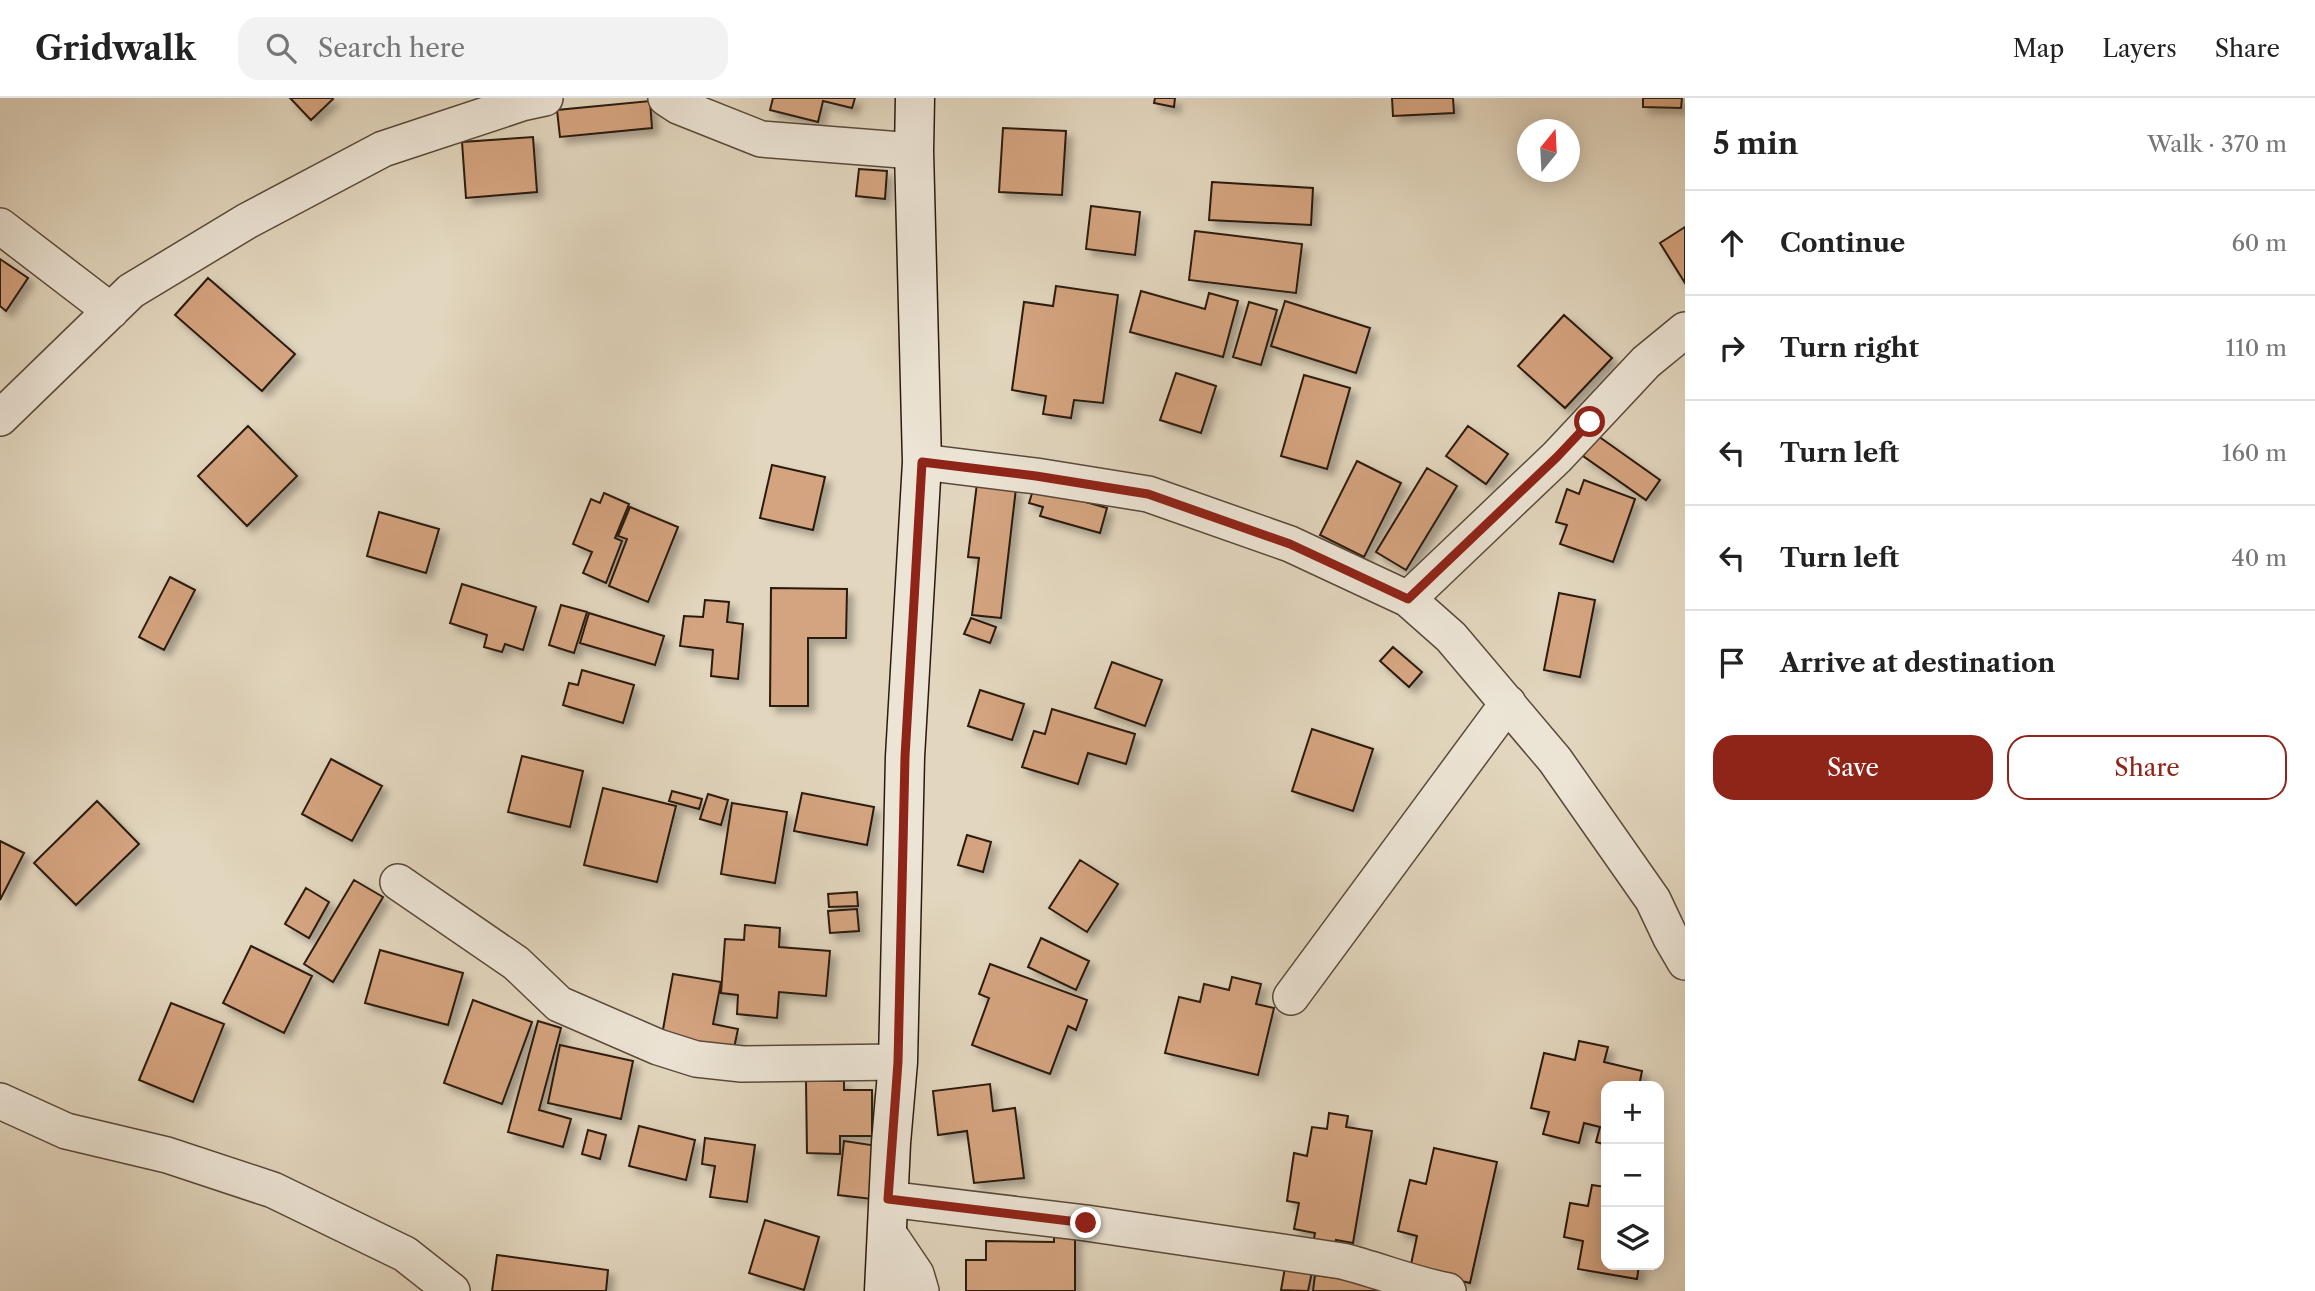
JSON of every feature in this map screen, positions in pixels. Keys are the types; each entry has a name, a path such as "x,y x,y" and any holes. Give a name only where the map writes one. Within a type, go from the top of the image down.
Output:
{"main road":[{"path":"884,1291 898,1062 905,757 922,462 915,98"}],"street":[{"path":"0,418 131,291 247,221 383,149 545,98"},
{"path":"666,98 678,107 761,139 914,150"},
{"path":"0,226 111,311"},
{"path":"1408,599 1557,457 1646,362 1685,330"},
{"path":"922,462 1036,476 1148,494 1290,544 1408,599 1451,637 1669,900 1671,938 1685,962"},
{"path":"1291,997 1508,703"},
{"path":"398,882 516,963 559,1004 658,1047 696,1059 742,1063 898,1062"},
{"path":"0,1101 65,1131 167,1155 273,1190 405,1254 452,1291"},
{"path":"920,1291 916,1274 888,1215 1086,1223 1342,1261 1448,1291"}],"building":[{"path":"290,98 332,98 333,99 311,120"},
{"path":"773,98 855,98 852,108 823,101 818,122 770,110"},
{"path":"1155,98 1175,98 1174,107 1154,103"},
{"path":"1392,98 1453,98 1454,113 1393,116"},
{"path":"1643,98 1682,98 1681,108 1643,107"},
{"path":"650,101 652,128 560,137 557,110"},
{"path":"1003,128 1066,131 1062,195 999,192"},
{"path":"533,137 537,192 466,198 462,142"},
{"path":"859,169 887,171 885,199 856,196"},
{"path":"1212,182 1313,188 1311,225 1209,220"},
{"path":"1091,206 1140,212 1135,255 1086,249"},
{"path":"1685,227 1685,283 1660,243"},
{"path":"1195,231 1302,244 1296,293 1189,280"},
{"path":"0,259 28,278 6,311 0,306"},
{"path":"208,278 295,354 262,391 175,315"},
{"path":"1056,286 1118,295 1103,403 1074,400 1071,418 1043,414 1046,396 1012,390 1024,302 1053,306"},
{"path":"1141,291 1205,309 1209,293 1238,301 1223,357 1130,332"},
{"path":"1285,301 1370,328 1356,373 1271,346"},
{"path":"1249,302 1277,310 1261,365 1233,357"},
{"path":"1564,315 1612,358 1565,408 1518,366"},
{"path":"1176,373 1216,386 1201,433 1160,420"},
{"path":"1304,375 1350,388 1327,469 1281,456"},
{"path":"248,426 297,476 247,526 198,476"},
{"path":"1468,426 1508,454 1486,484 1446,456"},
{"path":"1598,436 1660,480 1646,500 1583,456"},
{"path":"1357,461 1401,483 1364,557 1320,535"},
{"path":"772,465 825,477 813,530 760,518"},
{"path":"1427,468 1457,486 1406,570 1376,552"},
{"path":"1584,480 1635,499 1613,562 1560,544 1567,525 1556,522 1567,489 1579,494"},
{"path":"977,483 1016,488 1001,618 972,615 979,558 968,557"},
{"path":"1033,490 1047,491 1107,508 1100,533 1040,516 1043,507 1029,503"},
{"path":"604,493 629,504 615,538 622,541 606,583 583,573 592,552 573,544 591,499 600,503"},
{"path":"630,507 678,527 648,602 609,586 627,539 618,536"},
{"path":"379,512 439,529 426,573 367,556"},
{"path":"170,577 195,590 164,650 139,637"},
{"path":"462,584 536,607 523,650 505,644 502,652 484,647 487,635 450,623"},
{"path":"771,588 847,589 846,638 808,638 808,706 770,706"},
{"path":"1559,593 1595,600 1580,677 1544,670"},
{"path":"705,600 729,602 727,622 743,624 738,679 711,676 713,650 680,646 684,616 703,617"},
{"path":"561,605 587,612 574,653 549,645"},
{"path":"589,613 664,636 655,665 580,643"},
{"path":"971,618 996,627 990,643 964,634"},
{"path":"1393,647 1422,672 1409,687 1380,661"},
{"path":"1112,662 1162,680 1145,726 1095,708"},
{"path":"582,670 634,685 623,723 563,705 569,683 578,685"},
{"path":"980,690 1024,704 1012,740 968,726"},
{"path":"1052,709 1135,734 1126,764 1088,753 1078,784 1022,767 1034,731 1045,734"},
{"path":"1312,729 1373,749 1353,811 1292,791"},
{"path":"522,756 583,771 570,827 508,812"},
{"path":"331,759 382,786 352,841 302,814"},
{"path":"603,788 676,806 657,882 584,865"},
{"path":"672,791 702,799 699,809 669,801"},
{"path":"802,793 874,807 867,845 794,831"},
{"path":"708,794 728,800 721,825 700,819"},
{"path":"97,801 139,844 76,905 34,863"},
{"path":"732,803 787,812 775,883 721,874"},
{"path":"967,835 991,842 983,872 958,865"},
{"path":"0,841 24,853 0,900"},
{"path":"1080,860 1118,884 1087,932 1049,908"},
{"path":"354,880 383,897 333,982 304,964"},
{"path":"306,888 329,902 309,938 285,924"},
{"path":"857,892 858,906 829,907 828,894"},
{"path":"857,909 859,931 830,933 828,911"},
{"path":"745,925 780,928 779,947 830,951 826,996 779,992 777,1018 737,1014 738,995 721,993 725,939 744,940"},
{"path":"1041,938 1089,961 1076,990 1028,967"},
{"path":"251,946 312,976 284,1033 223,1003"},
{"path":"380,950 463,973 448,1025 365,1003"},
{"path":"990,964 1087,1000 1076,1030 1068,1026 1050,1074 972,1045 989,998 979,994"},
{"path":"673,974 721,982 713,1024 738,1029 734,1048 662,1035"},
{"path":"1232,977 1261,984 1256,1004 1274,1008 1258,1075 1165,1053 1179,997 1200,1002 1204,984 1229,990"},
{"path":"473,1000 532,1022 502,1104 444,1083"},
{"path":"171,1003 224,1024 193,1102 139,1080"},
{"path":"538,1021 561,1028 539,1110 571,1119 563,1147 508,1132"},
{"path":"1579,1041 1608,1047 1604,1062 1642,1071 1640,1081 1601,1081 1601,1144 1596,1142 1600,1127 1584,1123 1579,1143 1543,1134 1549,1112 1531,1108 1544,1053 1575,1060"},
{"path":"560,1045 633,1061 621,1119 548,1103"},
{"path":"806,1081 844,1081 844,1090 872,1090 872,1136 840,1136 840,1154 807,1153"},
{"path":"990,1084 993,1111 1015,1108 1024,1178 974,1183 967,1131 938,1135 933,1091"},
{"path":"1329,1113 1348,1116 1346,1127 1372,1131 1353,1243 1336,1240 1335,1247 1313,1244 1315,1233 1294,1229 1299,1203 1287,1201 1294,1153 1307,1156 1312,1127 1327,1129"},
{"path":"639,1126 695,1140 686,1180 629,1166"},
{"path":"588,1130 606,1135 600,1159 582,1154"},
{"path":"705,1138 755,1145 747,1202 710,1197 715,1166 702,1164"},
{"path":"844,1141 878,1146 872,1199 838,1195"},
{"path":"1434,1148 1497,1162 1470,1283 1410,1269 1417,1236 1398,1231 1410,1180 1426,1184"},
{"path":"1592,1185 1601,1186 1601,1270 1638,1270 1637,1279 1578,1269 1583,1241 1564,1237 1570,1203 1588,1206"},
{"path":"765,1220 819,1237 804,1290 749,1273"},
{"path":"1054,1234 1075,1235 1075,1291 966,1291 966,1260 986,1260 986,1241 1054,1242"},
{"path":"497,1255 608,1270 606,1291 492,1291"},
{"path":"1286,1262 1313,1267 1308,1291 1281,1290"},
{"path":"1315,1275 1379,1284 1378,1291 1313,1291"}],"route":[{"path":"1086,1223 888,1199 898,1062 905,757 922,462 1036,476 1148,494 1290,544 1408,599 1590,422"}]}
